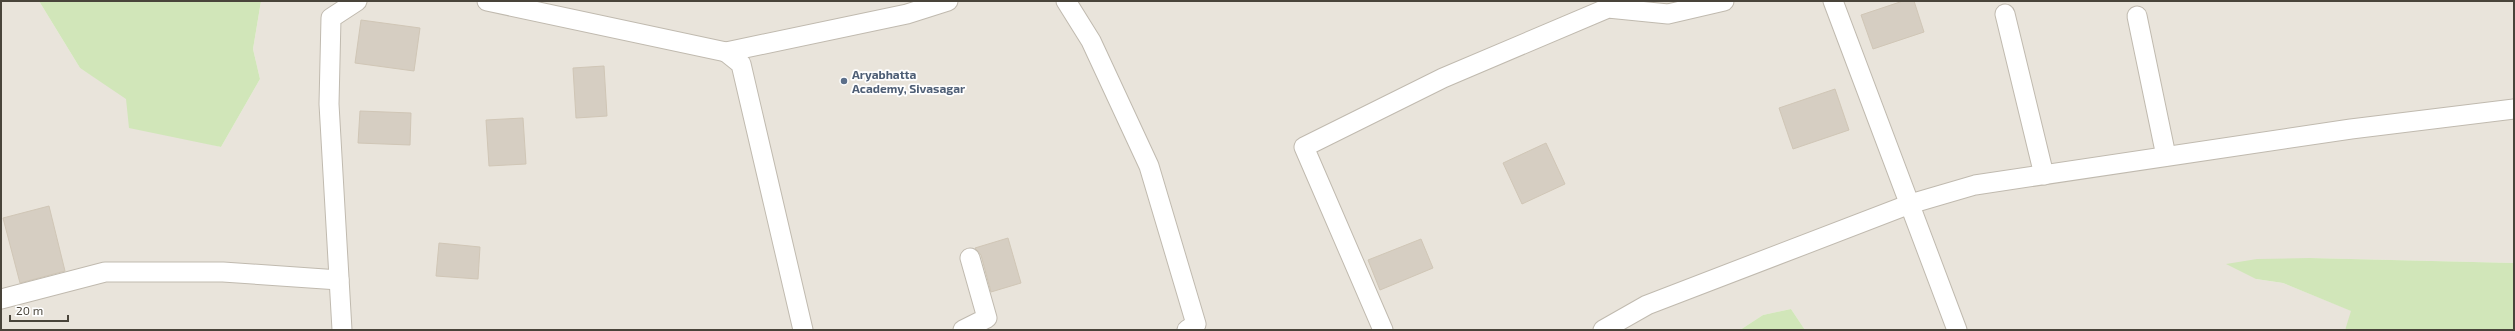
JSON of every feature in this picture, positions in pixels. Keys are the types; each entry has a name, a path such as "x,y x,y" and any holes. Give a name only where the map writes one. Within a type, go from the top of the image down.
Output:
{"street":[{"path":"342,330 329,104 331,18 357,1"},
{"path":"487,1 726,52 907,14 948,1"},
{"path":"1066,1 1091,41 1149,166 1196,324 1187,330"},
{"path":"1383,330 1304,147 1443,78 1608,8 1668,14 1724,1"},
{"path":"1833,1 1957,330"},
{"path":"2006,14 2044,175"},
{"path":"2137,16 2166,156"},
{"path":"726,52 741,64 803,330"},
{"path":"1603,330 1647,305 1910,204 1975,185 2351,129 2514,109"},
{"path":"963,330 987,318 970,258"},
{"path":"1,299 105,272 223,272 339,280"}],"shaded area":[{"path":"1,1 39,1 80,68 190,139 221,147 260,79 253,49 261,1 2514,1 2514,263 2310,258 2256,279 2283,283 2352,311 2345,330 1805,330 1791,309 1763,315 1740,330 1,330"}],"green space":[{"path":"39,1 261,1 253,49 260,79 221,147 129,128 126,99 80,68"},
{"path":"2310,258 2514,263 2514,330 2345,330 2351,311 2283,283 2256,279 2226,264 2257,259"},
{"path":"1791,309 1805,330 1740,330 1763,315"}],"building":[{"path":"1903,1 1914,1 1924,32 1873,49 1861,15"},
{"path":"361,20 420,28 414,71 355,63"},
{"path":"604,66 607,116 576,118 573,68"},
{"path":"1835,89 1849,130 1793,149 1779,108"},
{"path":"360,111 411,113 410,145 358,143"},
{"path":"523,118 526,164 489,166 486,120"},
{"path":"1546,143 1565,184 1522,204 1503,163"},
{"path":"49,206 65,271 20,283 3,218"},
{"path":"1008,238 1021,283 991,292 981,255 975,248"},
{"path":"1421,239 1433,268 1380,290 1368,260"},
{"path":"439,243 480,247 478,279 436,276"}],"place":[{"name":"Aryabhatta Academy, Sivasagar","path":"844,81"}]}
